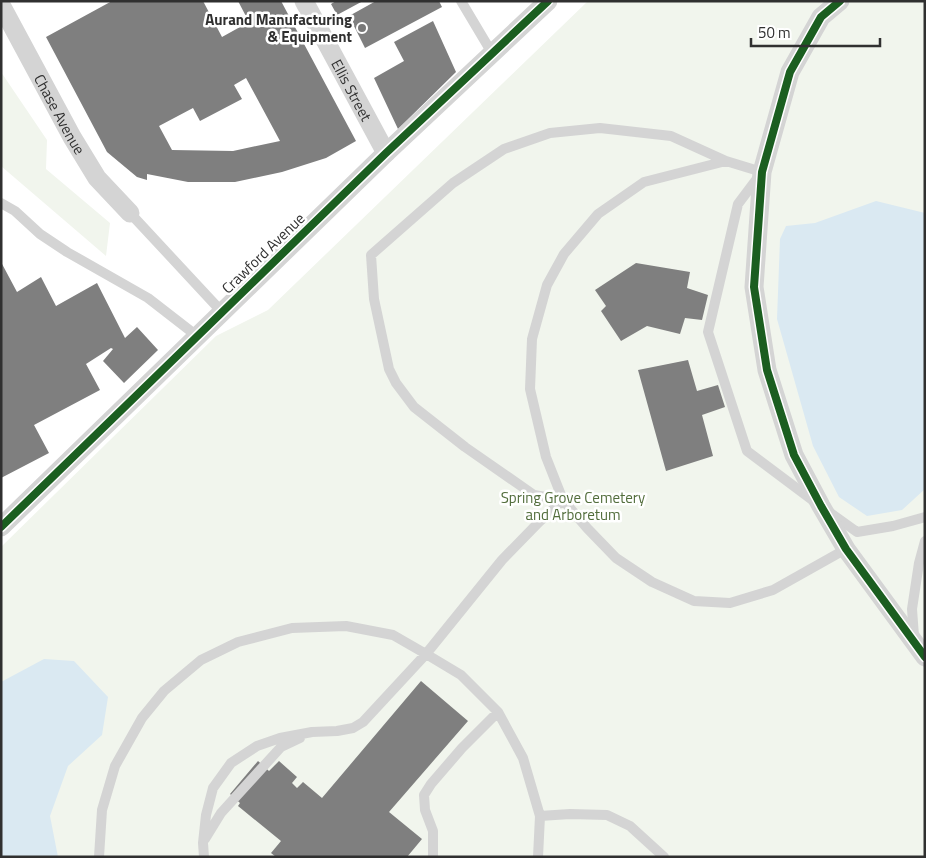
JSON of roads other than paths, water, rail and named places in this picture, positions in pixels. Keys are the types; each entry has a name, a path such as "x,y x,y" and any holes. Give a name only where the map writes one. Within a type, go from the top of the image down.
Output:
{"street":[{"name":"Ellis Street","path":"304,1 386,153"},
{"name":"Crawford Avenue","path":"1,527 386,153 548,1"},
{"path":"840,1 821,17 790,72 762,172 754,287 767,370 794,454 846,549 919,650"},
{"name":"Chase Avenue","path":"1,5 72,137 97,178 130,213"}],"lane":[{"path":"461,1 492,53"},
{"path":"563,500 534,495 465,447 414,407 388,369 374,299 370,255 453,183 504,148 550,134 600,128 671,136 726,161 762,172 738,204 708,332 746,451 857,532 893,526 925,517"},
{"path":"726,161 644,182 598,214 564,254 547,285 532,339 530,389 546,457 563,500 616,558 652,582 694,601 730,603 773,590 846,549"},
{"path":"1,203 15,211 40,234 67,252 148,298 197,336"},
{"path":"130,213 222,312"},
{"path":"204,857 203,843 206,815 213,788 231,763 257,746 280,738 312,732 353,728 363,722 426,654 502,560 563,500"},
{"path":"919,650 912,609 919,563 925,541"},
{"path":"99,857 102,810 115,766 142,718 164,691 201,660 238,642 292,628 337,626 393,635 461,675 498,712 523,758 540,816 538,857"},
{"path":"433,857 433,831 425,810 424,795 462,748 498,712"},
{"path":"203,843 221,812 281,747 312,732"},
{"path":"540,816 570,814 607,815 630,826 658,855"}],"place":[{"name":"Aurand Manufacturing & Equipment","path":"362,28"}],"park label":[{"name":"Spring Grove Cemetery and Arboretum","path":"573,506"}]}
